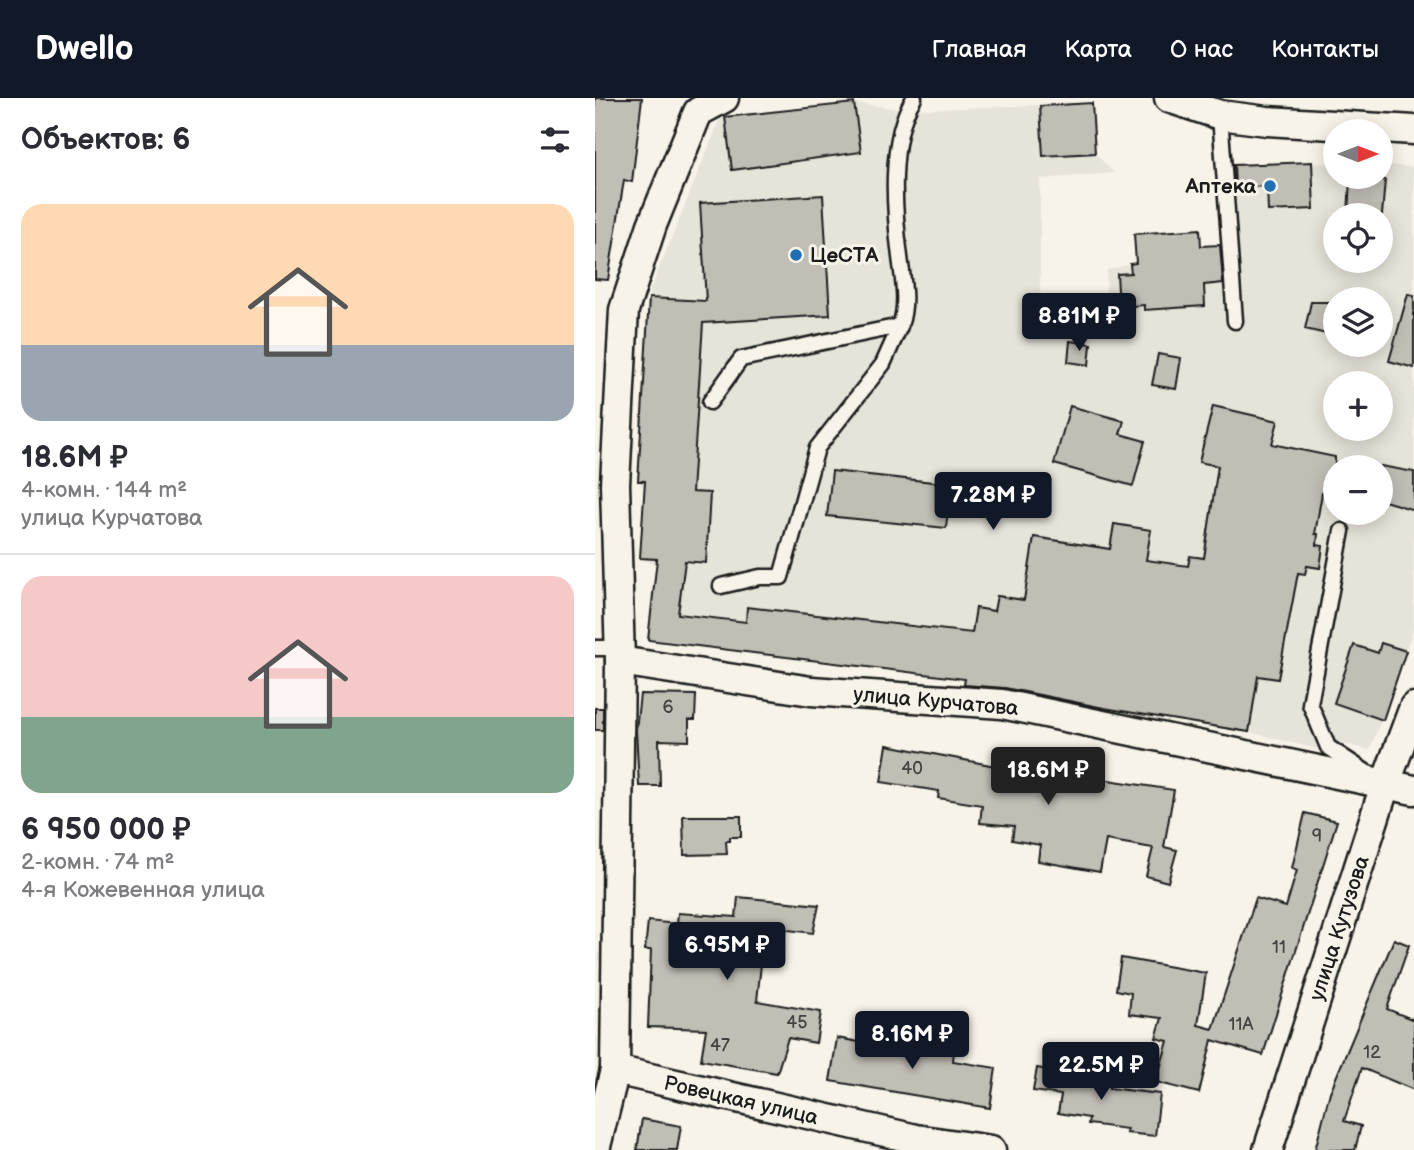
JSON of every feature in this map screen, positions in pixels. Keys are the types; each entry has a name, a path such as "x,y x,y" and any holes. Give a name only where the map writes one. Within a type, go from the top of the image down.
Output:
{"street":[{"path":"595,1150 615,1070 612,652 615,484 624,310 652,225 698,112 724,98"},
{"path":"1169,98 1220,115 1267,121 1414,130"},
{"name":"улица Курчатова","path":"612,652 811,691 1002,704 1414,790"},
{"name":"улица Кутузова","path":"1268,1150 1385,785 1414,707"},
{"name":"Ровецкая улица","path":"615,1070 888,1133 991,1150"}],"lane":[{"path":"721,586 760,577 781,577 817,448 883,364 900,326 906,309 893,203 894,178 906,110 914,98"},
{"path":"1220,115 1235,321"},
{"path":"710,402 741,359 900,326"},
{"path":"1342,531 1310,704 1328,747 1385,785"}],"shaded area":[{"path":"854,103 906,110 1092,103 1095,153 1114,173 1040,179 1040,330 1103,331 1107,270 1136,263 1134,234 1200,229 1201,246 1221,245 1217,166 1323,163 1323,189 1393,189 1393,166 1414,167 1414,627 1370,750 1338,743 1321,750 1249,732 963,686 964,679 648,640 657,565 640,558 645,489 638,481 650,291 720,119"}],"building":[{"path":"595,98 642,98 632,182 624,180 608,280 595,279"},
{"path":"854,103 861,152 732,170 725,117"},
{"path":"1092,103 1095,153 1043,156 1040,106"},
{"name":"Аптека","path":"1312,162 1314,209 1268,211 1267,186 1235,188 1234,165"},
{"path":"1349,189 1384,189 1383,203 1349,203"},
{"path":"823,195 830,315 703,323 692,492 710,493 706,563 685,561 678,614 746,622 747,607 972,633 976,608 994,611 997,596 1024,600 1034,537 1110,549 1114,524 1151,530 1146,560 1188,566 1190,556 1204,558 1218,466 1199,462 1213,406 1278,421 1272,444 1325,455 1323,455 1323,493 1315,534 1318,534 1317,545 1323,546 1320,568 1307,566 1305,574 1298,573 1278,679 1258,676 1249,732 1104,708 1005,688 964,685 965,679 648,640 657,559 640,558 645,481 638,481 649,298 706,301 700,203"},
{"path":"1200,229 1201,246 1220,245 1223,283 1204,285 1205,306 1144,310 1144,305 1119,307 1117,274 1131,273 1130,264 1136,263 1134,234"},
{"path":"1408,294 1414,295 1414,368 1389,361 1393,357 1393,347"},
{"path":"1311,302 1323,302 1323,333 1305,329"},
{"path":"1070,341 1091,344 1089,365 1068,362"},
{"path":"1158,354 1181,358 1176,389 1152,385"},
{"path":"1070,406 1124,421 1120,434 1145,441 1133,486 1054,464"},
{"path":"1393,468 1414,472 1414,510 1393,504"},
{"path":"832,471 951,484 946,528 827,516"},
{"path":"1381,643 1406,651 1383,720 1334,703 1354,645 1378,653"},
{"path":"640,694 696,695 695,720 689,720 689,741 659,740 660,786 639,786 636,730"},
{"path":"595,708 603,708 603,730 595,730"},
{"path":"887,745 1016,770 1016,766 1174,790 1164,847 1177,850 1168,882 1146,876 1153,848 1106,840 1100,872 1038,861 1040,845 1012,840 1014,826 980,823 982,805 938,798 939,791 881,782"},
{"path":"1305,813 1337,821 1263,1055 1212,1040 1199,1093 1156,1082 1168,1041 1156,1038 1162,1018 1129,1014 1131,993 1116,990 1121,958 1206,973 1198,1025 1213,1029 1256,898 1286,907 1297,870 1292,868"},
{"path":"683,816 741,816 741,837 730,837 730,841 726,841 727,854 684,855"},
{"path":"738,897 819,905 813,933 771,928 767,947 763,946 757,1001 821,1012 816,1043 788,1038 777,1073 701,1060 706,1029 648,1027 651,950 645,950 648,921 677,924 678,913 736,917"},
{"path":"1394,939 1409,945 1387,1009 1414,1020 1414,1090 1362,1068 1344,1121 1361,1126 1355,1150 1315,1150 1330,1092"},
{"path":"866,1035 954,1052 953,1061 996,1068 990,1108 830,1081 837,1038 865,1043"},
{"path":"1037,1068 1110,1080 1109,1088 1160,1094 1155,1136 1126,1133 1127,1129 1088,1124 1089,1118 1058,1113 1061,1095 1033,1091"},
{"path":"642,1119 681,1126 677,1150 637,1150"}],"place":[{"name":"Аптека","path":"1270,186"},
{"name":"ЦеСТА","path":"796,255"}]}
